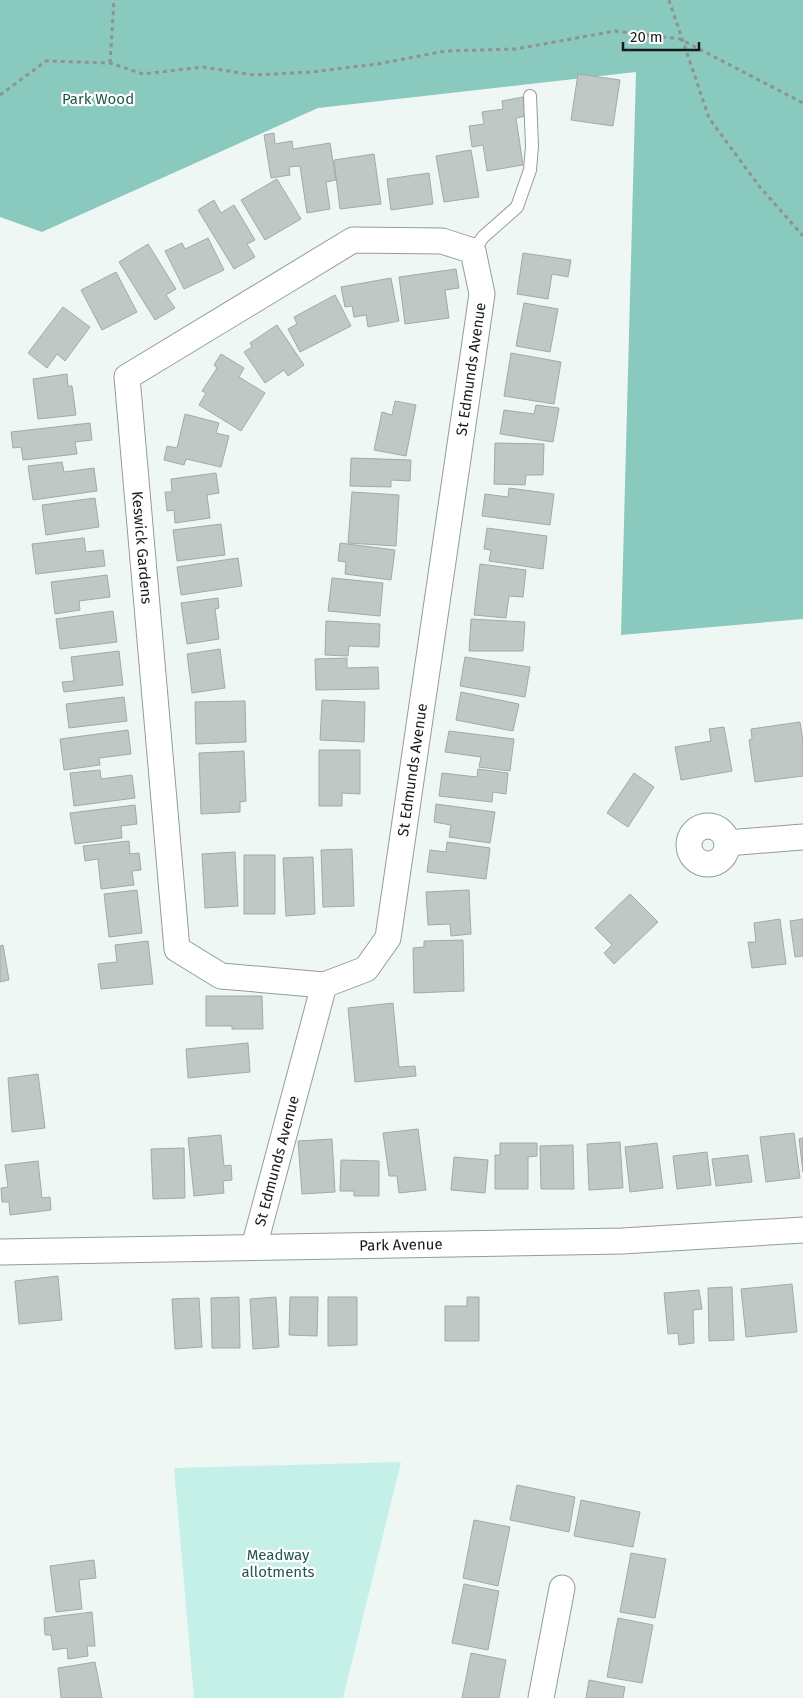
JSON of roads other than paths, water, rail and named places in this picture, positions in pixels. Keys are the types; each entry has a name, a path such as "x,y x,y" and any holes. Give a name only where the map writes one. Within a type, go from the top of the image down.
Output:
{"street":[{"name":"Keswick Gardens","path":"324,985 221,976 177,949 127,378 353,240 442,241 473,252"},
{"name":"St Edmunds Avenue","path":"254,1247 324,985 366,969 388,938 482,294 473,252"},
{"path":"727,843 803,837"},
{"name":"Park Avenue","path":"0,1252 622,1241 803,1230"},
{"path":"541,1698 562,1588"}],"lane":[{"path":"473,252 483,237 517,207 527,179 532,146 530,96"}],"park label":[{"name":"Park Wood","path":"98,99"},
{"name":"Meadway allotments","path":"278,1564"}]}
